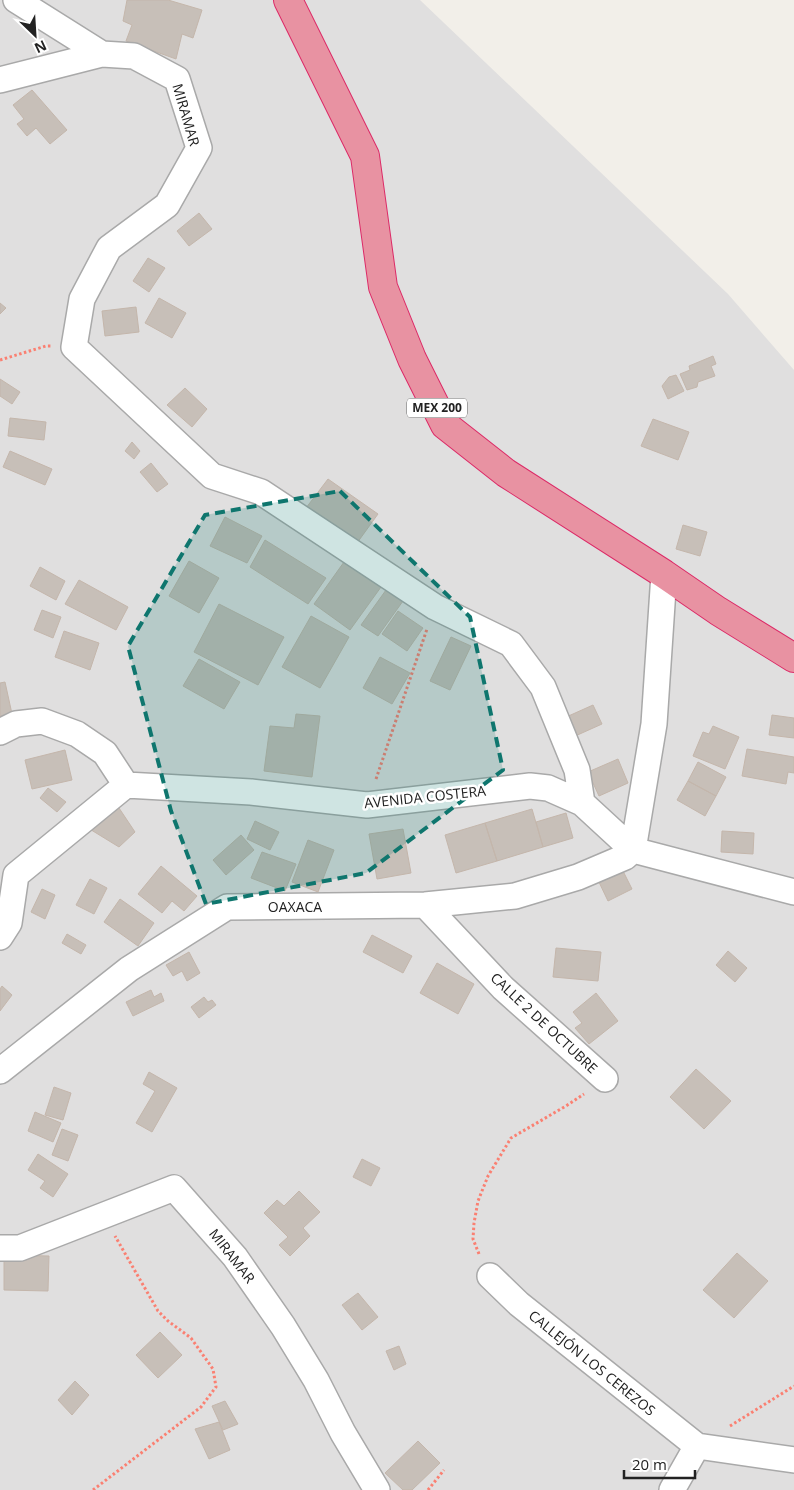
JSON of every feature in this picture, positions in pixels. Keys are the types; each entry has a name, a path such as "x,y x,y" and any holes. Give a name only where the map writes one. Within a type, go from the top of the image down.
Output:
{"highway":[{"name":"MEX 200","path":"288,0 365,156 383,287 412,359 445,425 506,473 664,574 718,611 794,658"}],"street":[{"name":"MIRAMAR","path":"16,0 102,54 134,56 178,79 199,148 167,206 109,248 82,299 74,347"},
{"path":"0,80 102,54"},
{"path":"74,347 212,476 261,492 435,607 511,644 543,687 577,770 582,803"},
{"path":"664,574 654,724 633,850 794,892"},
{"path":"0,732 16,724 42,721 77,734 105,753 126,785 16,875 9,923 0,936"},
{"name":"AVENIDA COSTERA","path":"126,785 251,792 367,805 530,786 548,788 582,803 633,850"},
{"name":"OAXACA","path":"0,1071 129,969 227,907 425,905 515,896 578,877 625,857 633,850"},
{"name":"CALLE 2 DE OCTUBRE","path":"425,905 503,988 605,1079"},
{"name":"MIRAMAR","path":"0,1248 20,1248 174,1188 235,1257 284,1326 377,1490"},
{"name":"CALLEJÓN LOS CEREZOS","path":"490,1276 519,1304 697,1446"},
{"path":"672,1490 697,1446 794,1460"}],"path":[{"path":"0,360 46,346 74,347"},
{"path":"367,805 435,607"},
{"name":"CALLE 2 DE OCTUBRE","path":"478,1251 473,1239 478,1201 488,1176 511,1138 566,1106 605,1079"},
{"path":"93,1490 201,1408 216,1387 212,1369 191,1338 158,1311 104,1215"},
{"path":"730,1426 794,1386"},
{"path":"428,1490 444,1470"}],"highlighted area":[{"path":"340,491 470,617 503,770 366,873 206,904 171,811 128,646 205,515"}],"shaded area":[{"path":"0,0 420,0 728,294 794,370 794,1490 0,1490"}],"building":[{"path":"127,0 168,0 202,10 193,38 182,34 176,59 126,41 132,25 123,21"},
{"path":"32,90 67,130 50,144 36,128 27,136 17,124 24,119 13,105"},
{"path":"199,213 212,229 189,246 177,231"},
{"path":"148,258 165,268 149,292 133,281"},
{"path":"159,298 186,313 172,338 145,323"},
{"path":"0,303 6,308 0,314"},
{"path":"136,307 139,332 105,336 102,311"},
{"path":"713,356 716,364 711,366 715,376 698,382 697,387 687,390 680,374 690,370 689,366"},
{"path":"676,375 684,391 668,399 662,386 669,377"},
{"path":"0,379 20,392 12,404 0,396"},
{"path":"185,388 207,409 192,427 167,405"},
{"path":"10,418 46,422 44,440 8,436"},
{"path":"653,419 689,432 678,460 641,446"},
{"path":"132,442 140,451 134,459 125,451"},
{"path":"10,451 52,469 45,485 3,467"},
{"path":"151,463 168,484 157,492 140,472"},
{"path":"328,479 378,514 357,543 306,508"},
{"path":"225,517 262,536 247,563 210,546"},
{"path":"683,525 707,532 700,556 676,549"},
{"path":"265,540 326,578 308,604 250,567"},
{"path":"189,561 219,578 199,613 169,596"},
{"path":"344,562 381,587 350,630 314,604"},
{"path":"40,567 65,581 56,600 30,586"},
{"path":"79,580 128,607 116,630 65,604"},
{"path":"386,590 403,601 378,636 361,625"},
{"path":"219,604 284,637 258,685 194,652"},
{"path":"42,610 61,617 53,638 34,630"},
{"path":"398,611 423,628 407,651 382,634"},
{"path":"311,616 349,637 320,688 282,667"},
{"path":"64,631 99,643 90,670 55,657"},
{"path":"451,637 471,646 450,690 430,681"},
{"path":"380,657 410,673 392,704 363,688"},
{"path":"199,659 240,682 224,709 183,686"},
{"path":"5,682 12,714 0,716 0,683"},
{"path":"593,705 602,724 573,737 564,718"},
{"path":"296,714 320,716 312,777 264,771 270,726 294,728"},
{"path":"772,715 794,718 794,738 769,735"},
{"path":"713,726 739,737 725,769 693,756 703,732 709,734"},
{"path":"747,749 794,757 794,773 788,772 786,784 742,776"},
{"path":"65,750 72,780 32,789 25,760"},
{"path":"618,759 628,783 599,796 588,772"},
{"path":"698,762 726,777 716,796 688,781"},
{"path":"688,781 716,796 705,816 677,800"},
{"path":"48,788 66,802 57,812 40,798"},
{"path":"117,805 135,832 119,847 88,828"},
{"path":"532,809 543,847 497,861 485,823"},
{"path":"566,813 573,838 543,847 536,822"},
{"path":"255,821 279,832 270,850 247,839"},
{"path":"485,823 497,861 456,873 445,835"},
{"path":"403,829 411,873 377,879 369,834"},
{"path":"722,831 754,833 753,854 721,852"},
{"path":"241,835 254,850 226,875 213,860"},
{"path":"308,840 334,850 318,892 292,882"},
{"path":"262,852 296,864 285,891 251,878"},
{"path":"161,866 197,896 184,911 172,901 162,913 138,894"},
{"path":"622,869 632,889 608,901 598,880"},
{"path":"90,879 107,888 94,914 76,905"},
{"path":"42,889 55,895 45,919 31,912"},
{"path":"120,899 154,923 138,946 104,922"},
{"path":"67,934 86,945 81,954 62,943"},
{"path":"372,935 412,956 403,973 363,952"},
{"path":"556,948 601,952 598,981 553,977"},
{"path":"728,951 747,968 735,982 716,965"},
{"path":"189,952 200,973 187,981 182,971 173,976 166,965"},
{"path":"437,963 474,984 458,1014 420,993"},
{"path":"2,986 12,995 0,1011 0,989"},
{"path":"151,990 154,997 161,993 164,1001 133,1016 126,1002"},
{"path":"596,993 618,1021 589,1044 575,1028 582,1023 573,1012"},
{"path":"204,997 208,1002 212,1000 216,1005 199,1018 191,1007"},
{"path":"696,1069 731,1101 704,1129 670,1097"},
{"path":"149,1072 177,1088 152,1132 136,1123 155,1091 143,1084"},
{"path":"54,1087 71,1093 63,1120 45,1115"},
{"path":"35,1112 61,1123 53,1142 28,1131"},
{"path":"62,1129 78,1135 68,1161 52,1155"},
{"path":"38,1154 68,1174 53,1197 40,1188 45,1181 28,1170"},
{"path":"362,1159 380,1168 371,1186 353,1177"},
{"path":"299,1191 320,1212 303,1228 310,1236 290,1256 279,1245 288,1237 264,1213 277,1200 284,1206"},
{"path":"737,1253 768,1281 734,1318 703,1290"},
{"path":"4,1255 49,1256 48,1291 4,1290"},
{"path":"358,1293 378,1317 362,1330 342,1305"},
{"path":"160,1332 182,1355 158,1378 136,1355"},
{"path":"399,1346 406,1364 394,1370 386,1351"},
{"path":"75,1381 89,1395 72,1415 58,1400"},
{"path":"225,1401 238,1424 223,1430 212,1406"},
{"path":"219,1422 230,1450 209,1459 195,1429"},
{"path":"418,1441 440,1463 412,1490 403,1490 385,1473"}]}
